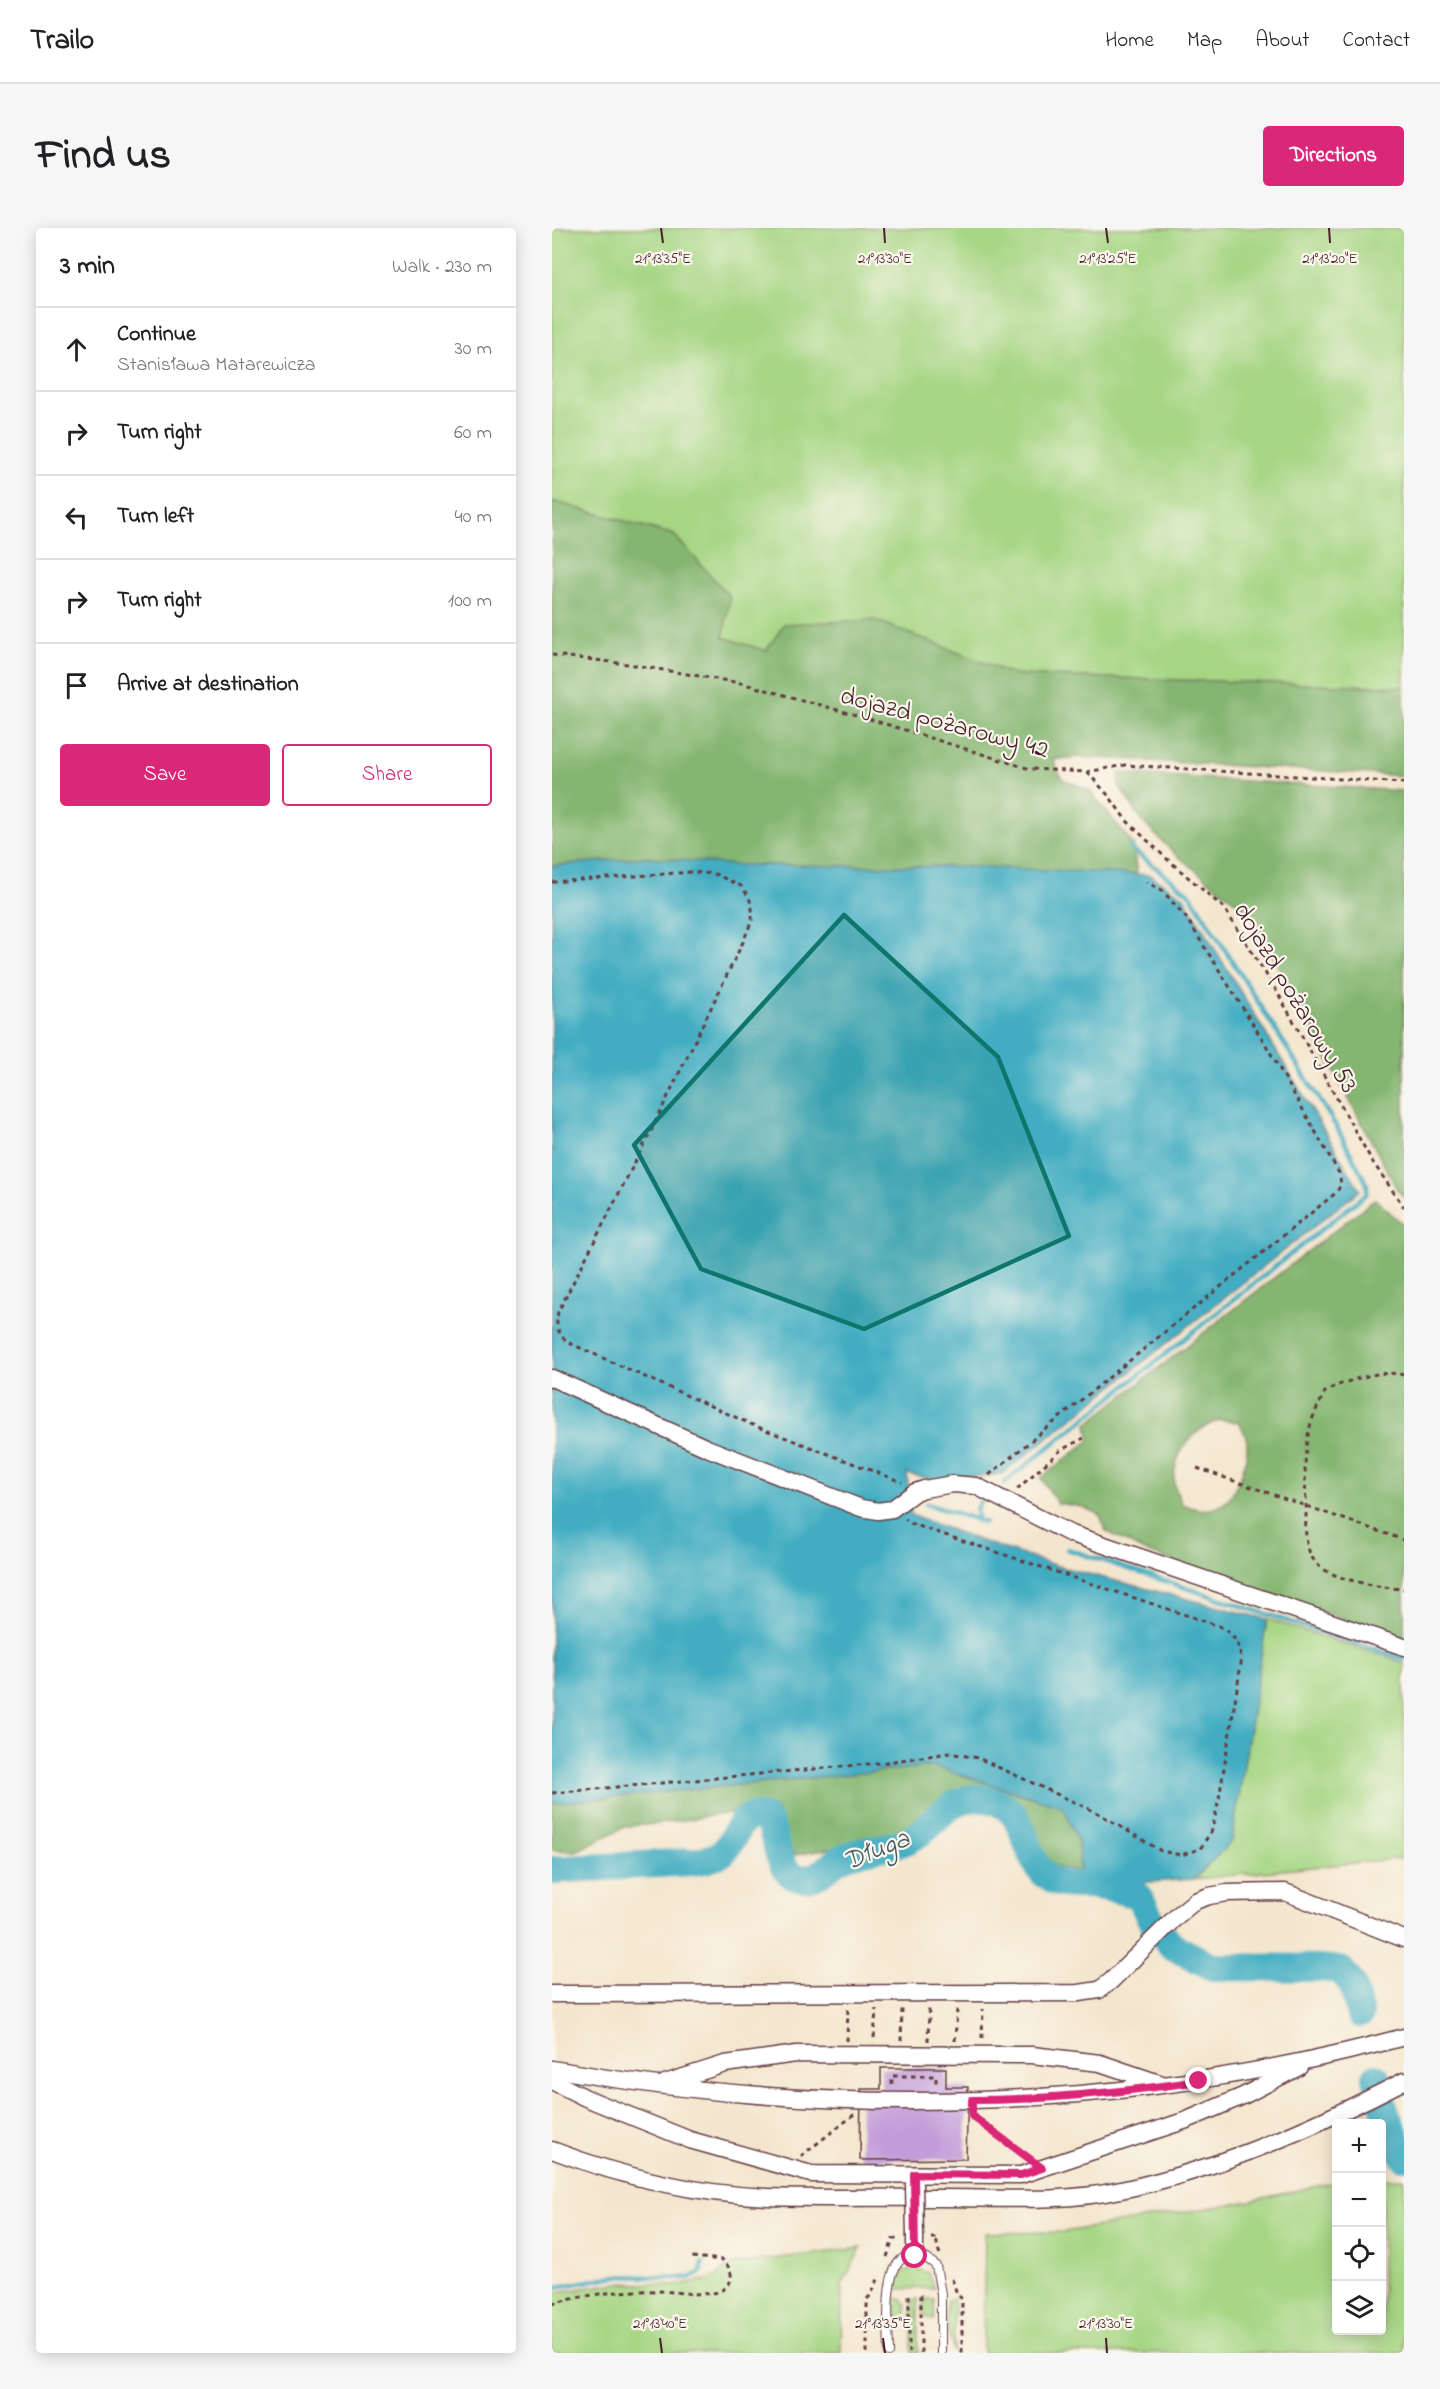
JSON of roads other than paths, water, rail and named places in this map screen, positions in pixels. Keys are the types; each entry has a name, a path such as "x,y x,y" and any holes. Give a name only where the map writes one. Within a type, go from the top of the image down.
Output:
{"street":[{"path":"552,1378 707,1448 861,1509 878,1511 892,1509 915,1492 924,1489 953,1484 976,1486 1070,1533 1105,1547 1404,1647"},
{"path":"552,1994 1079,1993 1099,1990 1111,1981 1195,1901 1209,1896 1270,1891 1285,1892 1404,1939"},
{"path":"552,2068 720,2093 854,2099 1016,2100 1166,2085 1312,2060 1404,2037"},
{"path":"657,2085 725,2064 796,2054 847,2054 1061,2057 1100,2063 1166,2085"},
{"path":"552,2081 586,2098 690,2140 785,2168 811,2174 914,2179 1021,2175 1187,2120 1254,2091 1312,2060"},
{"path":"552,2150 614,2171 675,2185 757,2196 1064,2199 1121,2191 1261,2147 1315,2126 1404,2081"},
{"path":"914,2179 915,2256"}],"lane":[{"path":"889,2353 889,2295 892,2274 900,2259 907,2256 922,2256 936,2266 941,2294 941,2353"}],"water":[{"path":"646,857 736,865 982,867 1150,875 1183,896 1360,1190 1002,1474 935,1480 907,1474 911,1515 1057,1566 1267,1619 1232,1841 1194,1879 1136,1883 1080,1871 1078,1843 1064,1807 933,1766 552,1803 552,866"}],"waterway":[{"path":"1004,1483 1367,1193 1367,1184 1336,1126 1190,894 1129,847"},
{"path":"978,1521 976,1509 982,1499"},
{"path":"926,1504 985,1522"},
{"path":"1067,1549 1404,1659"},
{"name":"Długa","path":"552,1870 692,1862 708,1859 719,1855 727,1848 744,1821 757,1816 765,1818 770,1825 779,1856 790,1874 799,1878 812,1878 842,1858 904,1842 916,1836 954,1804 978,1798 994,1801 1006,1807 1020,1826 1041,1871 1055,1882 1090,1885 1139,1896 1153,1924 1172,1946 1213,1967 1341,1970 1352,1984 1360,2014"},
{"name":"Długa","path":"1376,2077 1384,2108 1404,2157"},
{"path":"552,2286 615,2276 690,2278 701,2272 703,2263"}]}
